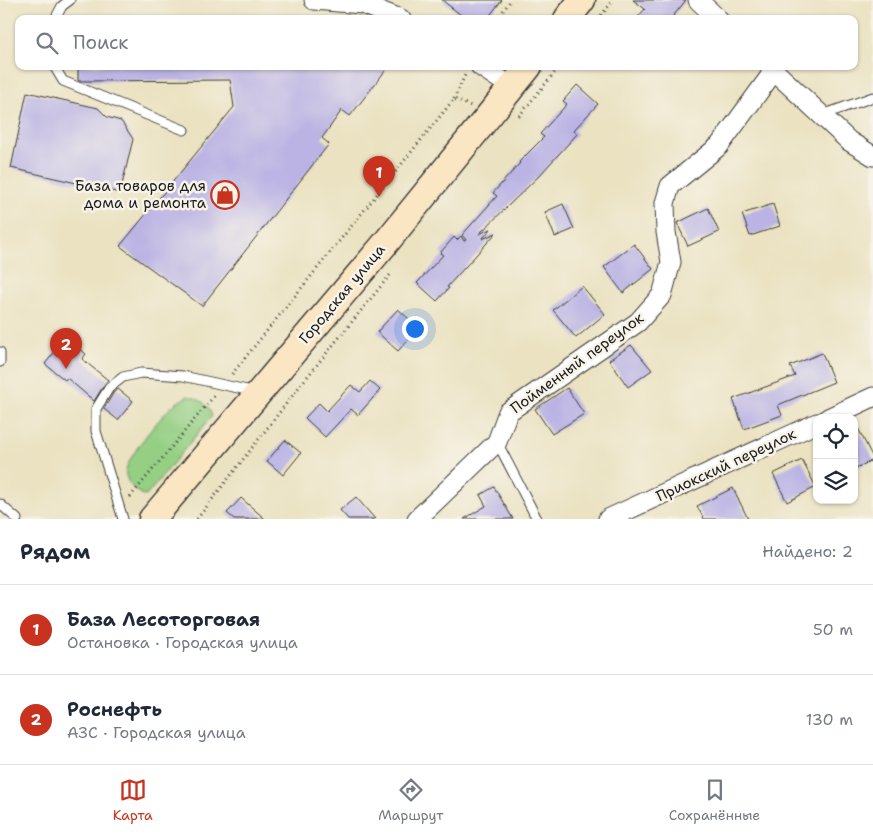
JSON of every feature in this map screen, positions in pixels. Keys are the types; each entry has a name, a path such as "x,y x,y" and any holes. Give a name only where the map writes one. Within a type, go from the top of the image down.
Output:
{"main road":[{"path":"570,15 582,0"},
{"name":"Городская улица","path":"152,519 526,70"}],"street":[{"path":"314,0 362,4 391,15"},
{"path":"698,0 714,15"},
{"path":"486,70 513,88"},
{"name":"Пойменный переулок","path":"417,519 496,442 508,412 638,322 662,295 671,262 664,203 670,186 718,146 771,70"},
{"path":"773,70 849,141 873,156"},
{"path":"837,414 873,397"},
{"name":"Приокский переулок","path":"608,519 813,425"}],"lane":[{"path":"57,15 62,6 70,0"},
{"path":"56,70 63,82 184,130"},
{"path":"822,115 873,97"},
{"path":"0,352 0,362"},
{"path":"124,519 96,432 96,409 109,388 123,377 141,373 183,376 259,392"},
{"path":"496,442 537,519"},
{"path":"0,504 17,519"}],"path":[{"path":"500,15 511,0"},
{"path":"601,15 614,0"},
{"path":"120,509 223,385 454,99 467,70"},
{"path":"454,99 514,123 557,70"},
{"path":"197,519 303,382 396,268"}],"green space":[{"path":"188,396 203,402 212,416 146,496 135,489 129,482 126,474 128,464 139,445 163,416 175,404"}],"building":[{"path":"442,0 502,0 490,15 461,15"},
{"path":"633,0 686,0 674,15 640,15 645,9"},
{"name":"База товаров для дома и ремонта","path":"78,70 386,70 350,116 342,110 322,138 329,144 202,306 120,246 234,107 230,80 78,80"},
{"path":"577,85 598,104 574,130 577,134 539,176 479,234 491,229 482,239 496,233 447,287 449,288 437,301 417,283 443,255 440,253 454,237 457,240 461,236 464,241 466,240 462,235 497,196 493,193 519,162 544,137 540,134 567,104 563,101"},
{"path":"27,92 98,108 107,117 121,121 133,139 120,193 11,168"},
{"path":"563,204 574,229 555,237 545,212"},
{"path":"773,204 780,226 750,236 742,214"},
{"path":"708,208 719,232 688,246 677,223"},
{"path":"634,244 653,269 623,293 604,267"},
{"path":"582,286 605,314 576,338 553,310"},
{"path":"398,309 419,328 398,351 377,332"},
{"path":"66,338 86,354 82,359 108,380 94,401 67,378 65,380 45,364"},
{"path":"631,345 652,370 628,387 609,360"},
{"path":"822,353 834,382 778,405 782,415 744,429 733,399 795,376 790,366"},
{"path":"370,381 380,390 358,415 351,409 325,437 305,418 319,403 327,411 351,385 360,392"},
{"path":"567,388 584,414 552,434 535,409"},
{"path":"118,389 133,401 118,420 104,409 114,392"},
{"path":"858,428 873,458 873,460 858,467"},
{"path":"285,440 301,453 283,475 267,461"},
{"path":"802,460 813,481 813,489 787,502 773,474"},
{"path":"494,487 513,519 464,519 486,506 480,495"},
{"path":"733,488 748,519 704,519 697,506"},
{"path":"356,497 375,519 348,519 340,510"},
{"path":"241,498 265,519 234,519 227,513"}],"place":[{"name":"База товаров для дома и ремонта","path":"225,195"},
{"name":"База Лесоторговая","path":"379,197"},
{"name":"Роснефть","path":"66,369"}]}
